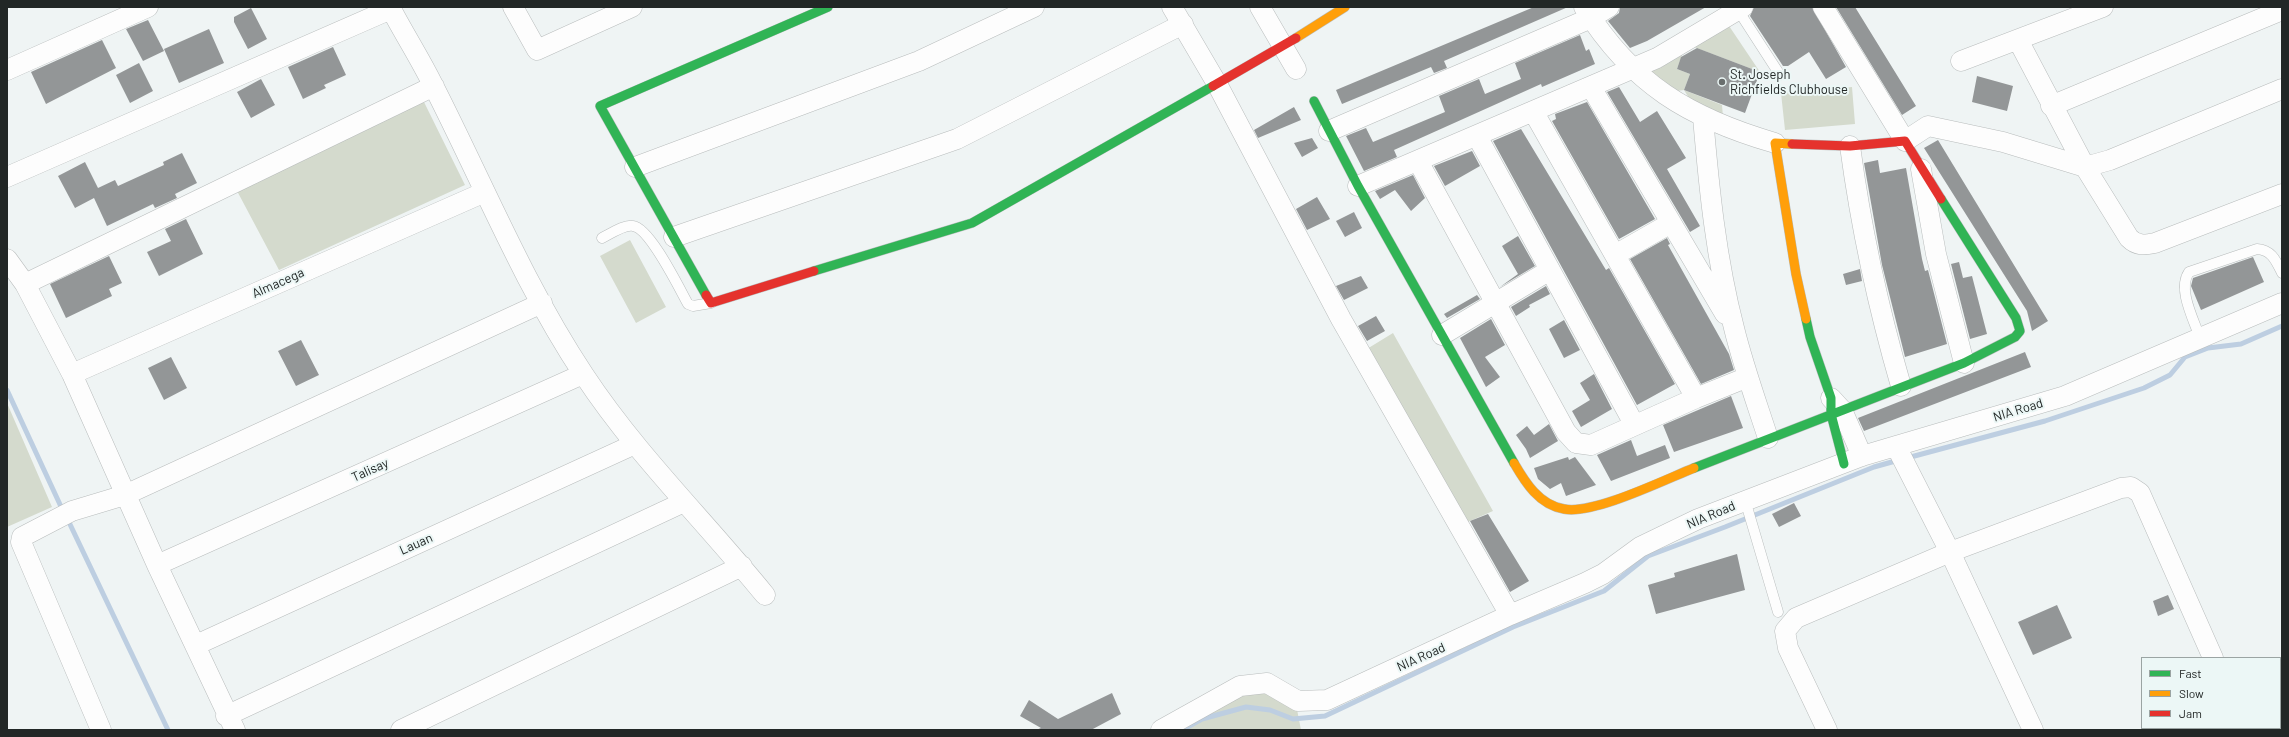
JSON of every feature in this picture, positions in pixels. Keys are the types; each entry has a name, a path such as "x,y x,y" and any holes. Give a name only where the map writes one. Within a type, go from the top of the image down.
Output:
{"street":[{"path":"7,70 148,7"},
{"path":"513,7 537,50 632,7"},
{"path":"828,7 600,106 710,303 972,223 1283,45 1345,7"},
{"path":"635,167 919,61 1034,7"},
{"path":"1172,7 1216,82 1341,319 1510,615"},
{"path":"1260,7 1296,69"},
{"path":"1329,131 1588,12 1609,7"},
{"path":"1314,101 1358,186 1528,487 1542,499 1562,510 1578,510 1604,503 1768,438 1834,407 1901,386 1964,363 2015,337 2020,331 2019,325 1823,7"},
{"path":"1961,61 2103,7"},
{"path":"7,177 390,8 434,86 485,192 542,303 583,374 636,444 684,502 742,566 765,595"},
{"path":"1358,186 1657,58 1740,8"},
{"path":"2051,106 2282,10"},
{"path":"1588,12 1613,48 1651,85 1688,110 1740,133 1775,143 1850,146 1905,141 1928,126 2003,142 2085,167 2110,160 2282,89"},
{"path":"674,237 957,138 1183,24"},
{"path":"2018,40 2051,106 2085,167 2129,238 2135,244 2143,245 2155,243 2282,194"},
{"path":"25,284 434,86"},
{"path":"1591,86 1734,328"},
{"path":"1533,111 1696,398"},
{"path":"1703,117 1708,184 1722,272 1734,328 1768,438"},
{"path":"1477,136 1634,424"},
{"path":"1775,143 1796,274 1810,336 1834,407 1844,464"},
{"path":"1850,146 1869,266 1882,322 1901,386"},
{"path":"1418,161 1566,432 1576,443 1591,445 1634,424 1748,377"},
{"path":"1921,167 1936,254 1964,363"},
{"name":"Almacega","path":"72,374 485,192"},
{"path":"1615,255 1671,223"},
{"path":"7,260 25,284 72,374 125,495 157,565 196,644 230,723 684,502"},
{"path":"1442,335 1496,304 1550,270"},
{"path":"101,730 21,542 24,536 66,514 125,495 542,303"},
{"name":"NIA Road","path":"1161,730 1240,686 1267,683 1298,701 1327,700 1510,615 1585,583 1603,574 1640,547 1698,519 1862,456 2065,396 2282,303"},
{"name":"Talisay","path":"157,565 583,374"},
{"path":"1834,407 1862,456"},
{"name":"Lauan","path":"196,644 636,444"},
{"path":"1896,446 1950,552 2034,730"},
{"path":"1827,730 1788,648 1785,631 1796,618 1950,552 2121,488 2131,487 2140,493 2213,657"},
{"path":"400,730 742,566"}],"lane":[{"path":"1740,8 1780,75"},
{"path":"602,238 631,225 639,227 656,247 688,304 692,306 710,303"},
{"path":"656,247 674,237"},
{"path":"2200,338 2185,292 2185,277 2189,272 2257,249 2264,250 2273,256 2282,273"},
{"path":"1745,500 1778,612"}],"shaded area":[{"path":"1721,14 1760,72 1686,44 1677,69 1690,74 1684,90 1670,92 1637,65"},
{"path":"1852,87 1855,124 1785,130 1781,93"},
{"path":"1684,90 1722,105 1723,117 1692,103"},
{"path":"423,100 465,185 279,270 236,189"},
{"path":"630,240 666,307 636,323 600,256"},
{"path":"1393,333 1493,511 1463,524 1362,352"},
{"path":"7,403 52,507 7,527"},
{"path":"1248,687 1295,699 1301,730 1149,730 1204,698"}],"building":[{"path":"1534,7 1568,7 1444,61 1447,68 1434,73 1431,67 1342,104 1336,90"},
{"path":"1620,7 1706,7 1647,41 1630,48 1608,21 1619,13"},
{"path":"1754,7 1812,7 1846,67 1826,79 1809,52 1788,66 1783,66 1750,16"},
{"path":"1836,7 1855,7 1916,106 1902,115"},
{"path":"251,8 267,39 248,49 234,22 234,17"},
{"path":"148,20 164,51 143,61 126,29"},
{"path":"209,29 224,63 179,83 164,49"},
{"path":"1580,35 1586,51 1589,49 1595,64 1542,87 1541,84 1394,150 1397,157 1364,171 1346,136 1366,128 1373,142 1445,112 1439,96 1479,79 1485,94 1521,79 1515,63"},
{"path":"102,40 116,68 46,104 31,72"},
{"path":"333,47 346,75 324,85 326,88 303,99 288,67"},
{"name":"St. Joseph Richfields Clubhouse","path":"1697,48 1760,72 1745,113 1684,90 1690,74 1677,69 1681,57"},
{"path":"139,63 153,91 130,103 116,75"},
{"path":"1977,76 2013,86 2007,111 1972,102"},
{"path":"261,79 275,105 251,118 237,92"},
{"path":"1619,87 1640,122 1657,111 1686,158 1667,169 1700,226 1690,232 1607,92"},
{"path":"1587,102 1655,219 1619,239 1552,121 1556,119 1555,114"},
{"path":"1294,107 1301,120 1258,138 1254,130"},
{"path":"1521,129 1606,270 1609,268 1675,384 1637,405 1493,141"},
{"path":"1312,138 1318,148 1302,157 1294,143"},
{"path":"1938,140 2048,321 2032,331 2027,311 1924,148"},
{"path":"1472,151 1480,166 1445,186 1434,166"},
{"path":"182,153 197,183 175,194 177,198 155,208 153,204 107,226 94,198 75,208 58,176 85,162 98,188 115,180 118,186 164,165 163,162"},
{"path":"1878,160 1880,173 1906,168 1922,259 1925,271 1928,270 1947,344 1905,357 1882,265 1864,163"},
{"path":"1413,175 1425,198 1411,211 1395,190 1380,199 1375,191"},
{"path":"1317,197 1330,219 1307,230 1296,209"},
{"path":"1354,212 1362,228 1345,237 1336,221"},
{"path":"186,219 203,254 159,276 147,252 171,241 165,229"},
{"path":"1518,236 1535,266 1500,287 1518,274 1502,246"},
{"path":"1667,238 1670,244 1668,245 1729,354 1734,370 1701,384 1630,259"},
{"path":"109,256 122,283 109,289 112,296 66,318 50,284"},
{"path":"2253,257 2264,282 2201,310 2191,286 2193,278"},
{"path":"1959,262 1963,278 1972,276 1987,334 1970,339 1951,264"},
{"path":"1860,269 1862,281 1846,285 1843,274"},
{"path":"1361,276 1368,288 1344,300 1336,286"},
{"path":"1546,286 1550,294 1529,305 1530,307 1516,316 1511,307"},
{"path":"1477,295 1480,299 1447,318 1444,314"},
{"path":"1376,316 1385,331 1367,341 1358,326"},
{"path":"1491,319 1505,345 1485,357 1500,377 1486,387 1460,338"},
{"path":"1564,320 1580,350 1564,358 1549,329"},
{"path":"301,340 319,375 296,386 278,351"},
{"path":"2025,352 2031,367 1864,431 1858,418"},
{"path":"171,357 187,388 164,400 148,368"},
{"path":"1594,374 1612,409 1581,427 1572,411 1590,400 1580,383"},
{"path":"1731,396 1743,428 1674,452 1663,425"},
{"path":"1549,424 1558,441 1530,458 1526,449 1516,435 1527,426 1534,435"},
{"path":"1631,440 1637,456 1665,445 1670,458 1611,481 1597,455"},
{"path":"1568,457 1569,460 1575,457 1596,485 1566,496 1561,483 1550,489 1538,479 1534,468"},
{"path":"1794,503 1801,516 1779,527 1772,514"},
{"path":"1488,514 1529,581 1510,592 1470,521"},
{"path":"1737,554 1745,590 1656,614 1648,585 1675,577 1674,573"},
{"path":"2168,595 2174,609 2158,616 2153,601"},
{"path":"2057,605 2072,638 2033,655 2018,622"},
{"path":"1112,693 1121,714 1091,730 1036,730 1041,728 1020,716 1029,700 1058,719"}],"waterway":[{"path":"1907,458 2045,421 2144,388 2170,375 2185,357 2208,348 2241,344 2282,326"},
{"path":"7,390 63,511"},
{"path":"1182,730 1202,719 1246,707 1270,710 1293,719 1325,716 1513,627 1604,591 1648,556 1725,527 1874,467 1899,460"},
{"path":"67,518 168,730"}],"traffic: fast":[{"path":"706,295 600,106 828,7"},
{"path":"814,271 972,223 1213,86"},
{"path":"1314,101 1358,186 1514,463"},
{"path":"1694,468 1964,363 2015,337 2020,331 2016,318 1941,199"},
{"path":"1806,319 1810,337 1831,398 1831,414 1844,464"}],"traffic: slow":[{"path":"1296,38 1345,7"},
{"path":"1792,144 1775,143 1796,274 1806,319"},
{"path":"1514,463 1528,485 1540,498 1555,507 1564,509 1592,507 1610,502 1694,468"}],"traffic: jam":[{"path":"1213,86 1296,38"},
{"path":"1792,144 1850,146 1905,141 1941,199"},
{"path":"706,295 711,303 814,271"}],"place":[{"name":"St. Joseph Richfields Clubhouse","path":"1722,82"}]}
